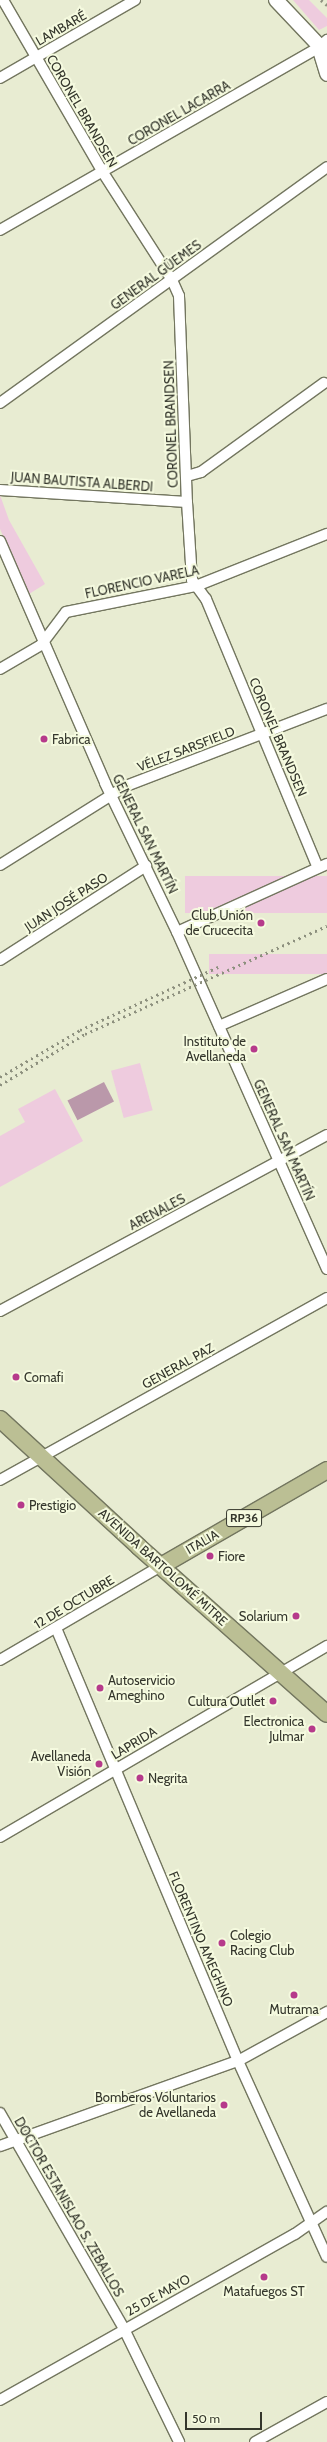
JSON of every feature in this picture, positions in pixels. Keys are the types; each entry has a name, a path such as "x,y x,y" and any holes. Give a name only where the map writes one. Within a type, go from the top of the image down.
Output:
{"main road":[{"path":"276,0 324,47 327,74"},
{"name":"AVENIDA BARTOLOMÉ MITRE","path":"0,1419 161,1566 327,1714"},
{"name":"ITALIA","path":"161,1566 327,1470"}],"street":[{"name":"CORONEL BRANDSEN","path":"3,0 102,171 172,280 180,299 191,574 196,586 206,599 263,734 322,866"},
{"name":"LAMBARÉ","path":"0,78 135,0"},
{"name":"CORONEL LACARRA","path":"0,230 102,171 324,47"},
{"name":"GENERAL GÜEMES","path":"0,403 327,167"},
{"path":"186,476 201,472 324,383"},
{"name":"JUAN BAUTISTA ALBERDI","path":"0,490 187,502"},
{"name":"FLORENCIO VARELA","path":"0,669 44,642 62,614 71,610 196,586 327,534"},
{"name":"GENERAL SAN MARTÍN","path":"0,541 112,796 177,932 327,1269"},
{"name":"VÉLEZ SARSFIELD","path":"0,865 126,786 327,708"},
{"name":"JUAN JOSÉ PASO","path":"0,960 146,866"},
{"path":"177,932 322,866"},
{"path":"219,1026 327,979"},
{"name":"ARENALES","path":"0,1311 327,1135"},
{"name":"GENERAL PAZ","path":"0,1480 327,1298"},
{"name":"12 DE OCTUBRE","path":"0,1660 161,1566"},
{"name":"FLORENTINO AMEGHINO","path":"56,1628 238,2061 327,2257"},
{"name":"LAPRIDA","path":"0,1836 327,1646"},
{"path":"0,2146 238,2061 327,2012"},
{"name":"DOCTOR ESTANISLAO S. ZEBALLOS","path":"0,2113 124,2329 179,2442"},
{"name":"25 DE MAYO","path":"0,2400 295,2234 327,2212"},
{"path":"255,2442 327,2402"}],"shaded area":[{"path":"293,0 309,0 327,18 327,26 319,30"},
{"path":"0,495 9,520 45,584 29,594 0,529"},
{"path":"185,876 327,876 327,913 185,913"},
{"path":"209,954 327,954 327,974 209,974"},
{"path":"140,1063 153,1110 124,1118 111,1071"},
{"path":"104,1082 114,1102 77,1120 67,1101"},
{"path":"55,1089 83,1141 0,1187 0,1136 25,1122 18,1109"}],"railway":[{"path":"321,0 327,5"},
{"path":"0,1085 85,1034 327,926"},
{"path":"0,1077 80,1030 218,967"}],"place":[{"name":"Fabrica","path":"44,739"},
{"name":"Club Unión de Crucecita","path":"261,923"},
{"name":"Instituto de Avellaneda","path":"254,1049"},
{"name":"Comafi","path":"16,1377"},
{"name":"Prestigio","path":"21,1505"},
{"name":"Fiore","path":"210,1556"},
{"name":"Solarium","path":"296,1616"},
{"name":"Autoservicio Ameghino","path":"100,1688"},
{"name":"Cultura Outlet","path":"273,1701"},
{"name":"Electronica Julmar","path":"312,1729"},
{"name":"Avellaneda Visión","path":"99,1764"},
{"name":"Negrita","path":"140,1778"},
{"name":"Colegio Racing Club","path":"222,1943"},
{"name":"Mutrama","path":"294,1995"},
{"name":"Bomberos Voluntarios de Avellaneda","path":"224,2105"},
{"name":"Matafuegos ST","path":"264,2277"}]}
